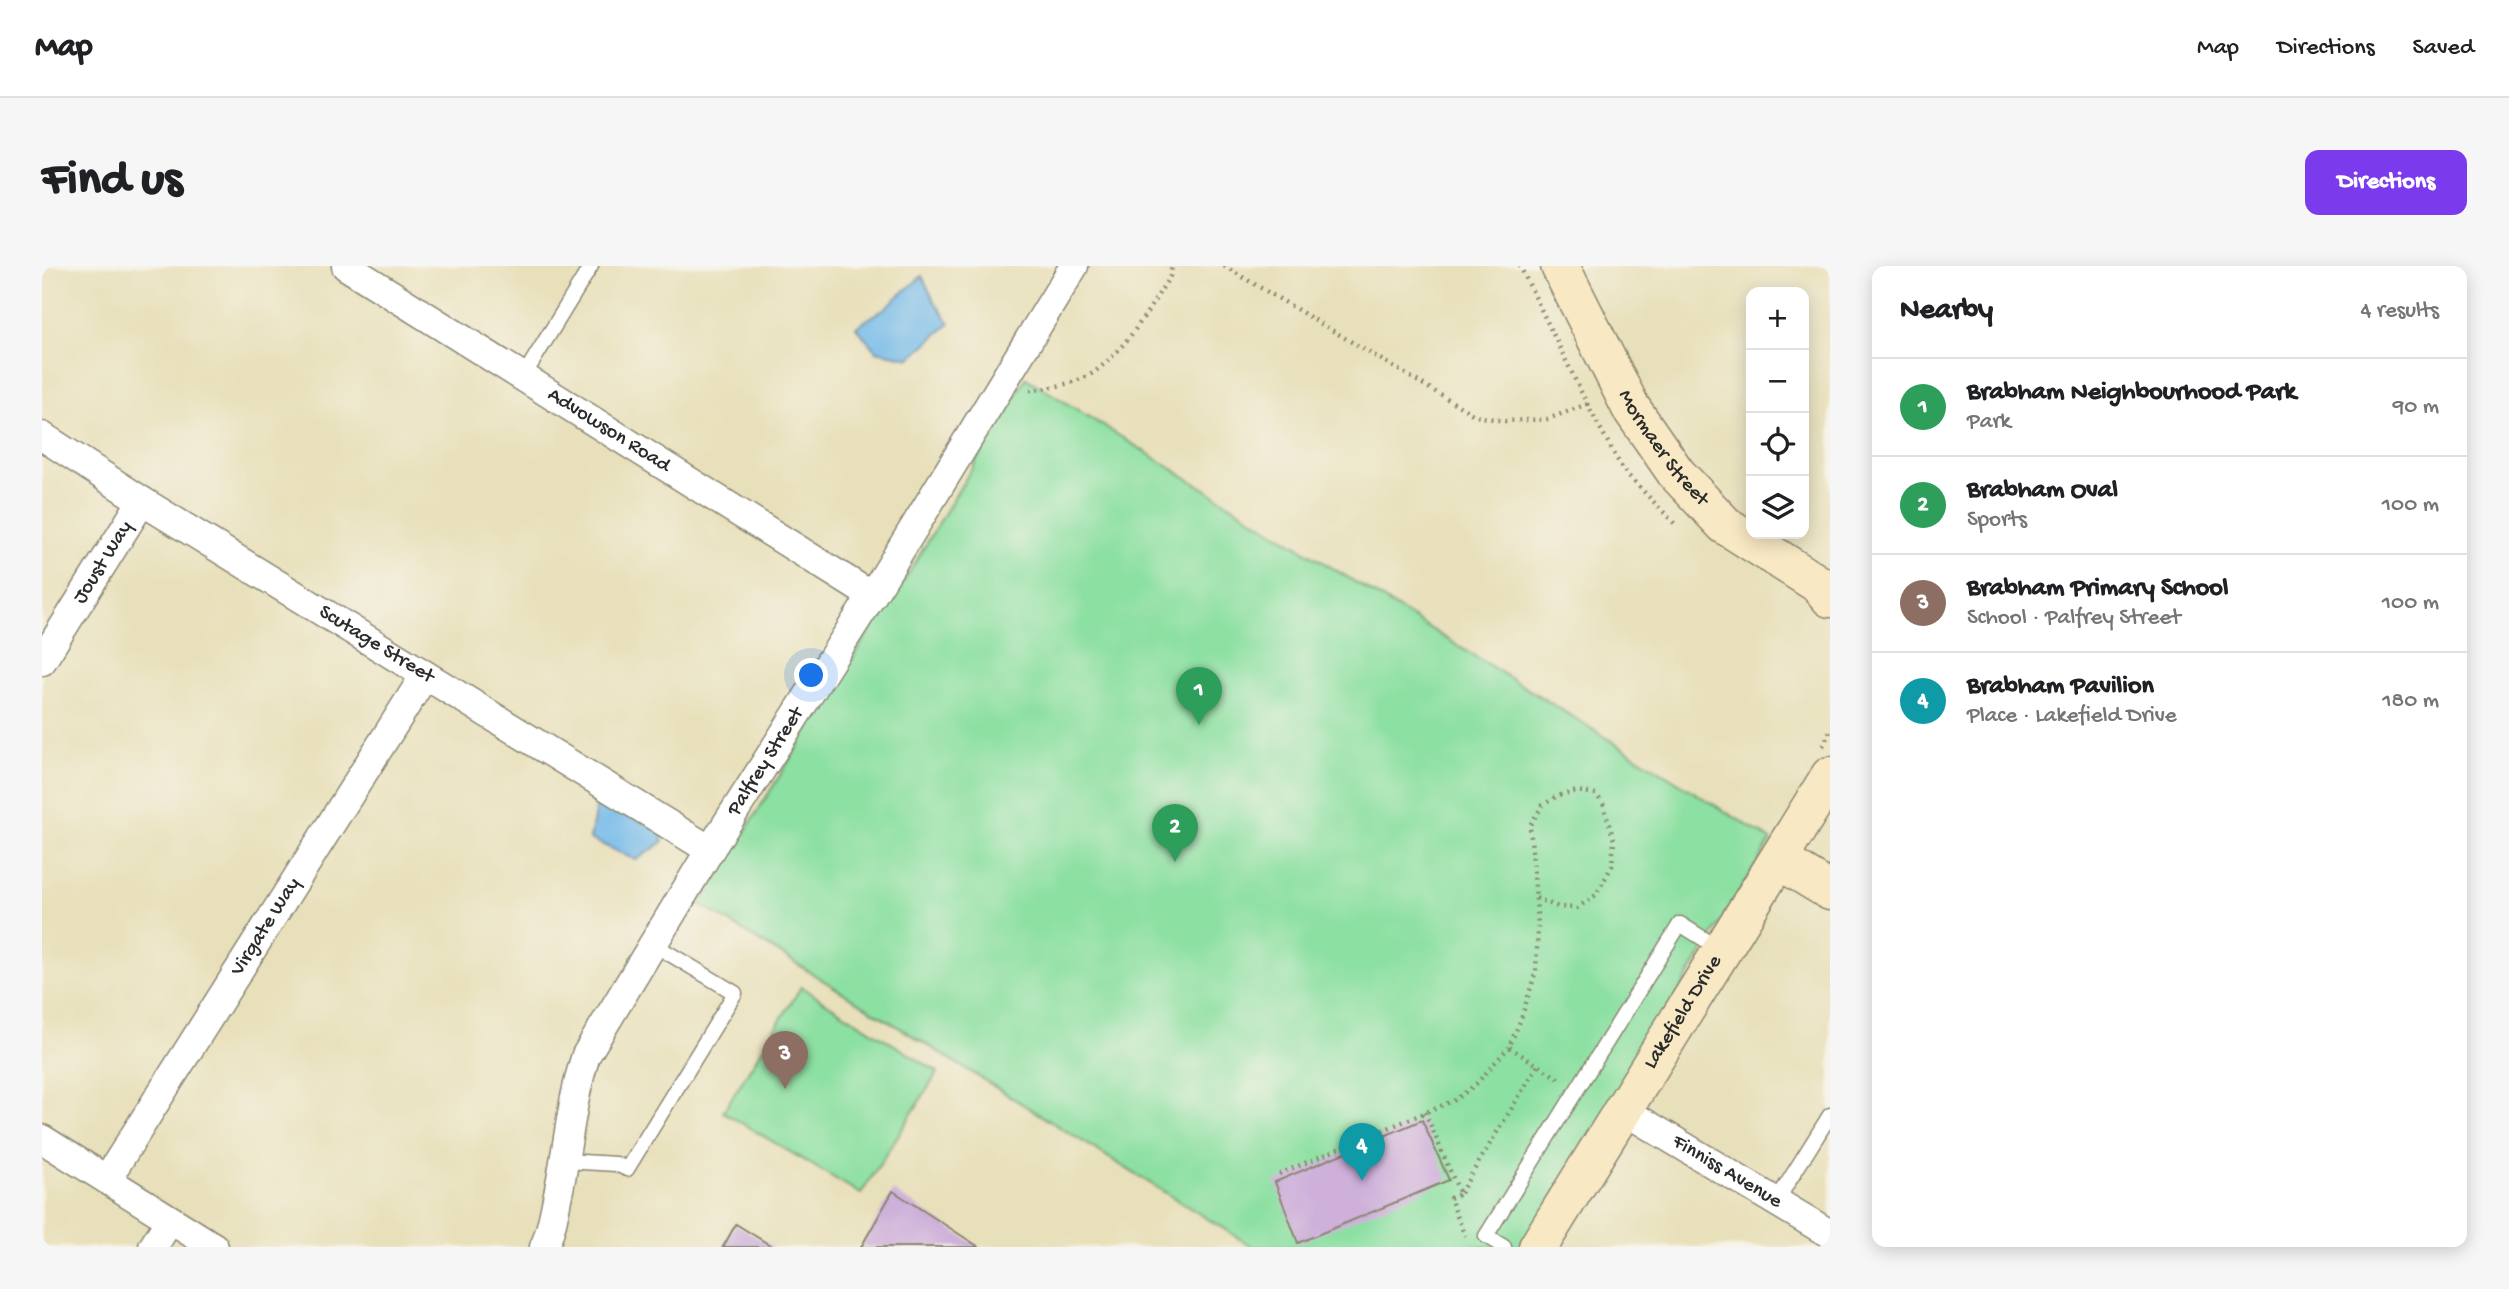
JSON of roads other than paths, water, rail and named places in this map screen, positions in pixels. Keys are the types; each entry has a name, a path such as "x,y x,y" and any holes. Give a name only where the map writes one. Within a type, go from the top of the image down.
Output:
{"street":[{"name":"Advowson Road","path":"346,266 872,596"},
{"name":"Palfrey Street","path":"544,1247 550,1235 576,1087 586,1055 710,850 872,596 1074,266"},
{"name":"Mormaer Street","path":"1560,266 1631,408 1676,473 1725,525 1826,590"},
{"name":"Scutage Street","path":"42,436 142,501 710,850"},
{"name":"Joust Way","path":"42,661 142,501"},
{"name":"Virgate Way","path":"107,1179 425,675"},
{"name":"Lakefield Drive","path":"1538,1247 1830,776"},
{"path":"1779,860 1830,891"},
{"name":"Finniss Avenue","path":"1623,1110 1830,1234"},
{"path":"42,1139 214,1247"},
{"path":"153,1247 170,1220"}],"lane":[{"path":"523,377 591,266"},
{"path":"1504,1247 1486,1236 1680,924 1723,950"},
{"path":"565,1161 616,1164 627,1169 735,993 653,944"},
{"path":"1777,1200 1830,1115"}],"water":[{"path":"922,276 934,301 950,323 910,358 876,351 856,327 885,308"},
{"path":"611,785 655,807 663,842 636,860 590,839 596,807"}],"place":[{"name":"Brabham Neighbourhood Park","path":"1199,725"},
{"name":"Brabham Oval","path":"1175,862"},
{"name":"Brabham Primary School","path":"785,1089"},
{"name":"Brabham Pavilion","path":"1362,1181"}]}
